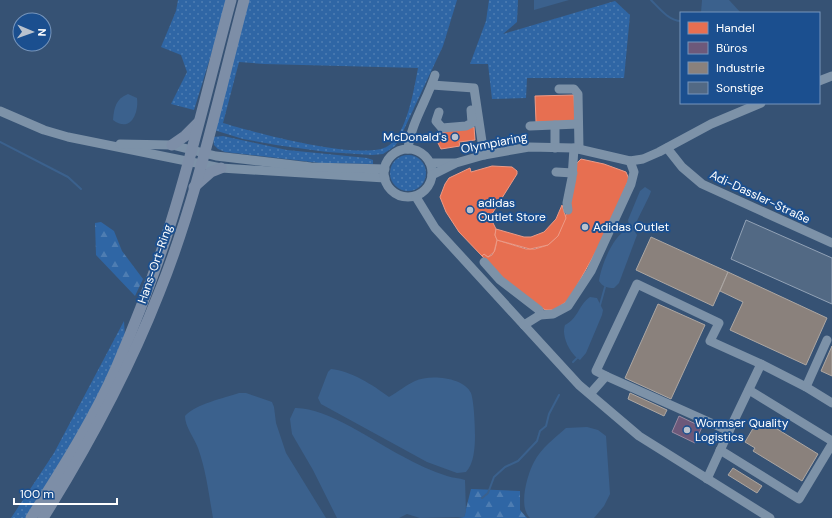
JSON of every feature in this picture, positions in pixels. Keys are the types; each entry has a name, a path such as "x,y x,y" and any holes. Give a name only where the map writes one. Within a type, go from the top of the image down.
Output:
{"main road":[{"name":"Hans-Ort-Ring","path":"31,518 69,456 116,367 153,276 171,221 188,161 231,0"},
{"name":"Hans-Ort-Ring","path":"42,518 74,469 104,415 136,348 160,292 194,188 244,0"},
{"path":"172,145 186,136 198,123"},
{"path":"194,188 211,172 221,168"}],"street":[{"path":"408,149 409,141 417,117 435,75"},
{"path":"820,81 832,76"},
{"path":"432,85 474,88 484,155"},
{"path":"438,112 436,121 442,128 466,126 472,123 468,87"},
{"path":"559,89 574,89 578,94 576,149 567,203 568,210"},
{"name":"Olympiaring","path":"432,175 456,163 484,155 529,147 576,149 630,161 652,156 711,124 759,104"},
{"path":"0,111 44,130 100,144 188,161 202,158 244,160 385,174"},
{"path":"530,126 578,124"},
{"path":"555,125 555,148"},
{"path":"100,144 172,145 191,150 202,158 221,168 385,174"},
{"name":"Adi-Dassler-Straße","path":"667,148 682,167 702,184 832,243"},
{"path":"408,149 419,152 430,163 432,175 427,189 416,197 405,197 396,194 390,189 385,174 392,156 400,151 408,149"},
{"path":"524,325 540,315 553,314 568,306 590,271 631,184 634,172 630,161"},
{"name":"Olympiaring","path":"430,163 456,163"},
{"path":"556,174 572,175"},
{"path":"416,197 435,228 579,385 639,436 770,518"},
{"path":"484,262 500,280 539,310 540,315"},
{"path":"729,431 596,371 636,284 719,322 710,341 761,364 806,387 832,403"},
{"path":"806,387 827,340"},
{"path":"706,479 761,364"},
{"path":"590,394 606,376"},
{"path":"749,390 832,441"},
{"path":"720,450 798,498 832,444"}],"green space":[{"path":"178,0 228,0 194,110 171,104 187,72 181,55 161,47 176,11"},
{"path":"247,0 457,0 443,46 399,140 395,146 383,154 372,155 327,152 276,145 243,139 214,130","holes":["239,62 418,68 409,110 405,122 395,140 388,146 375,150 356,150 307,144 258,133 223,123"]},
{"path":"489,0 518,0 517,22 503,34 615,1 630,15 624,78 527,78 526,98 492,99 488,64 470,64 486,21"},
{"path":"223,136 287,150 367,158 373,160 373,164 320,163 225,152 218,149 214,145 213,137"},
{"path":"408,155 421,160 426,173 421,186 408,191 395,186 390,173 395,160"},
{"path":"101,222 114,231 122,251 143,279 135,296 96,255 95,223"},
{"path":"124,321 125,337 89,414 26,518 11,518 54,453"},
{"path":"471,489 520,491 520,510 527,518 458,518 464,517"}],"shaded area":[{"path":"534,0 569,0 534,10"},
{"path":"702,0 729,0 740,12 701,12"},
{"path":"128,94 137,98 135,115 129,123 119,123 113,120 115,107 121,98"},
{"path":"645,187 651,191 634,228 637,235 619,283 614,288 605,287 599,281 602,267 617,238 628,229 628,220 640,191"},
{"path":"590,297 597,298 603,310 586,353 580,360 573,354 567,344 564,329 565,325 573,319 583,303"},
{"path":"331,369 339,370 369,383 389,397 408,384 421,379 446,378 461,383 471,393 474,414 475,445 474,455 469,469 466,472 457,473 427,462 321,404 318,398 328,372"},
{"path":"239,393 246,393 272,402 276,423 286,453 326,518 213,518 203,465 198,448 186,424 185,416 203,405"},
{"path":"295,408 307,409 321,413 350,426 418,465 447,476 465,480 466,512 464,517 420,518 407,514 399,518 337,518 313,470 292,434 290,419"},
{"path":"587,427 598,430 606,436 610,494 604,506 594,518 530,518 526,513 524,499 526,483 531,468 540,452 566,428"}],"building: Handel":[{"path":"574,95 575,121 536,122 535,96"},
{"name":"McDonald's","path":"474,127 475,140 459,142 460,146 441,149 434,135 439,133"},
{"name":"Adidas Outlet","path":"581,159 604,164 626,172 629,179 604,237 569,300 554,310 546,310 539,307 501,277 482,256 484,254 488,257 492,255 495,250 497,240 526,249 535,249 548,245 558,236 567,212 576,164"},
{"name":"adidas Outlet Store","path":"492,166 512,167 517,171 517,174 490,217 496,229 495,235 497,240 494,252 488,257 484,254 482,256 459,232 446,212 440,197 449,178 470,168 471,172"},
{"path":"562,205 566,218 558,236 548,245 530,249 497,240 495,235 496,229 524,237 531,237 544,232 556,219"}],"building: Büros":[{"name":"Wormser Quality Logistics","path":"679,416 702,427 695,443 672,432"}],"building: Industrie":[{"path":"651,237 728,272 713,306 636,270"},
{"path":"728,272 827,318 806,365 730,330 743,302 720,291"},
{"path":"658,304 705,325 671,399 625,378"},
{"path":"832,346 832,376 821,371"},
{"path":"630,393 667,410 664,416 628,399"},
{"path":"758,420 768,426 769,424 818,454 802,481 753,451 755,448 745,442"},
{"path":"733,468 762,486 757,493 728,475"}],"building: Sonstige":[{"path":"746,220 832,258 832,304 731,259"}],"waterway":[{"path":"651,0 672,19 680,21"},
{"path":"0,142 68,177 81,189"},
{"path":"600,305 605,287"},
{"path":"573,362 577,358"},
{"path":"482,498 488,493 494,477 505,467 518,461 537,441 540,431 546,426 549,414 559,395"}],"place":[{"name":"McDonald's","path":"455,137"},
{"name":"adidas Outlet Store","path":"470,210"},
{"name":"Adidas Outlet","path":"585,227"},
{"name":"Wormser Quality Logistics","path":"687,430"}]}
